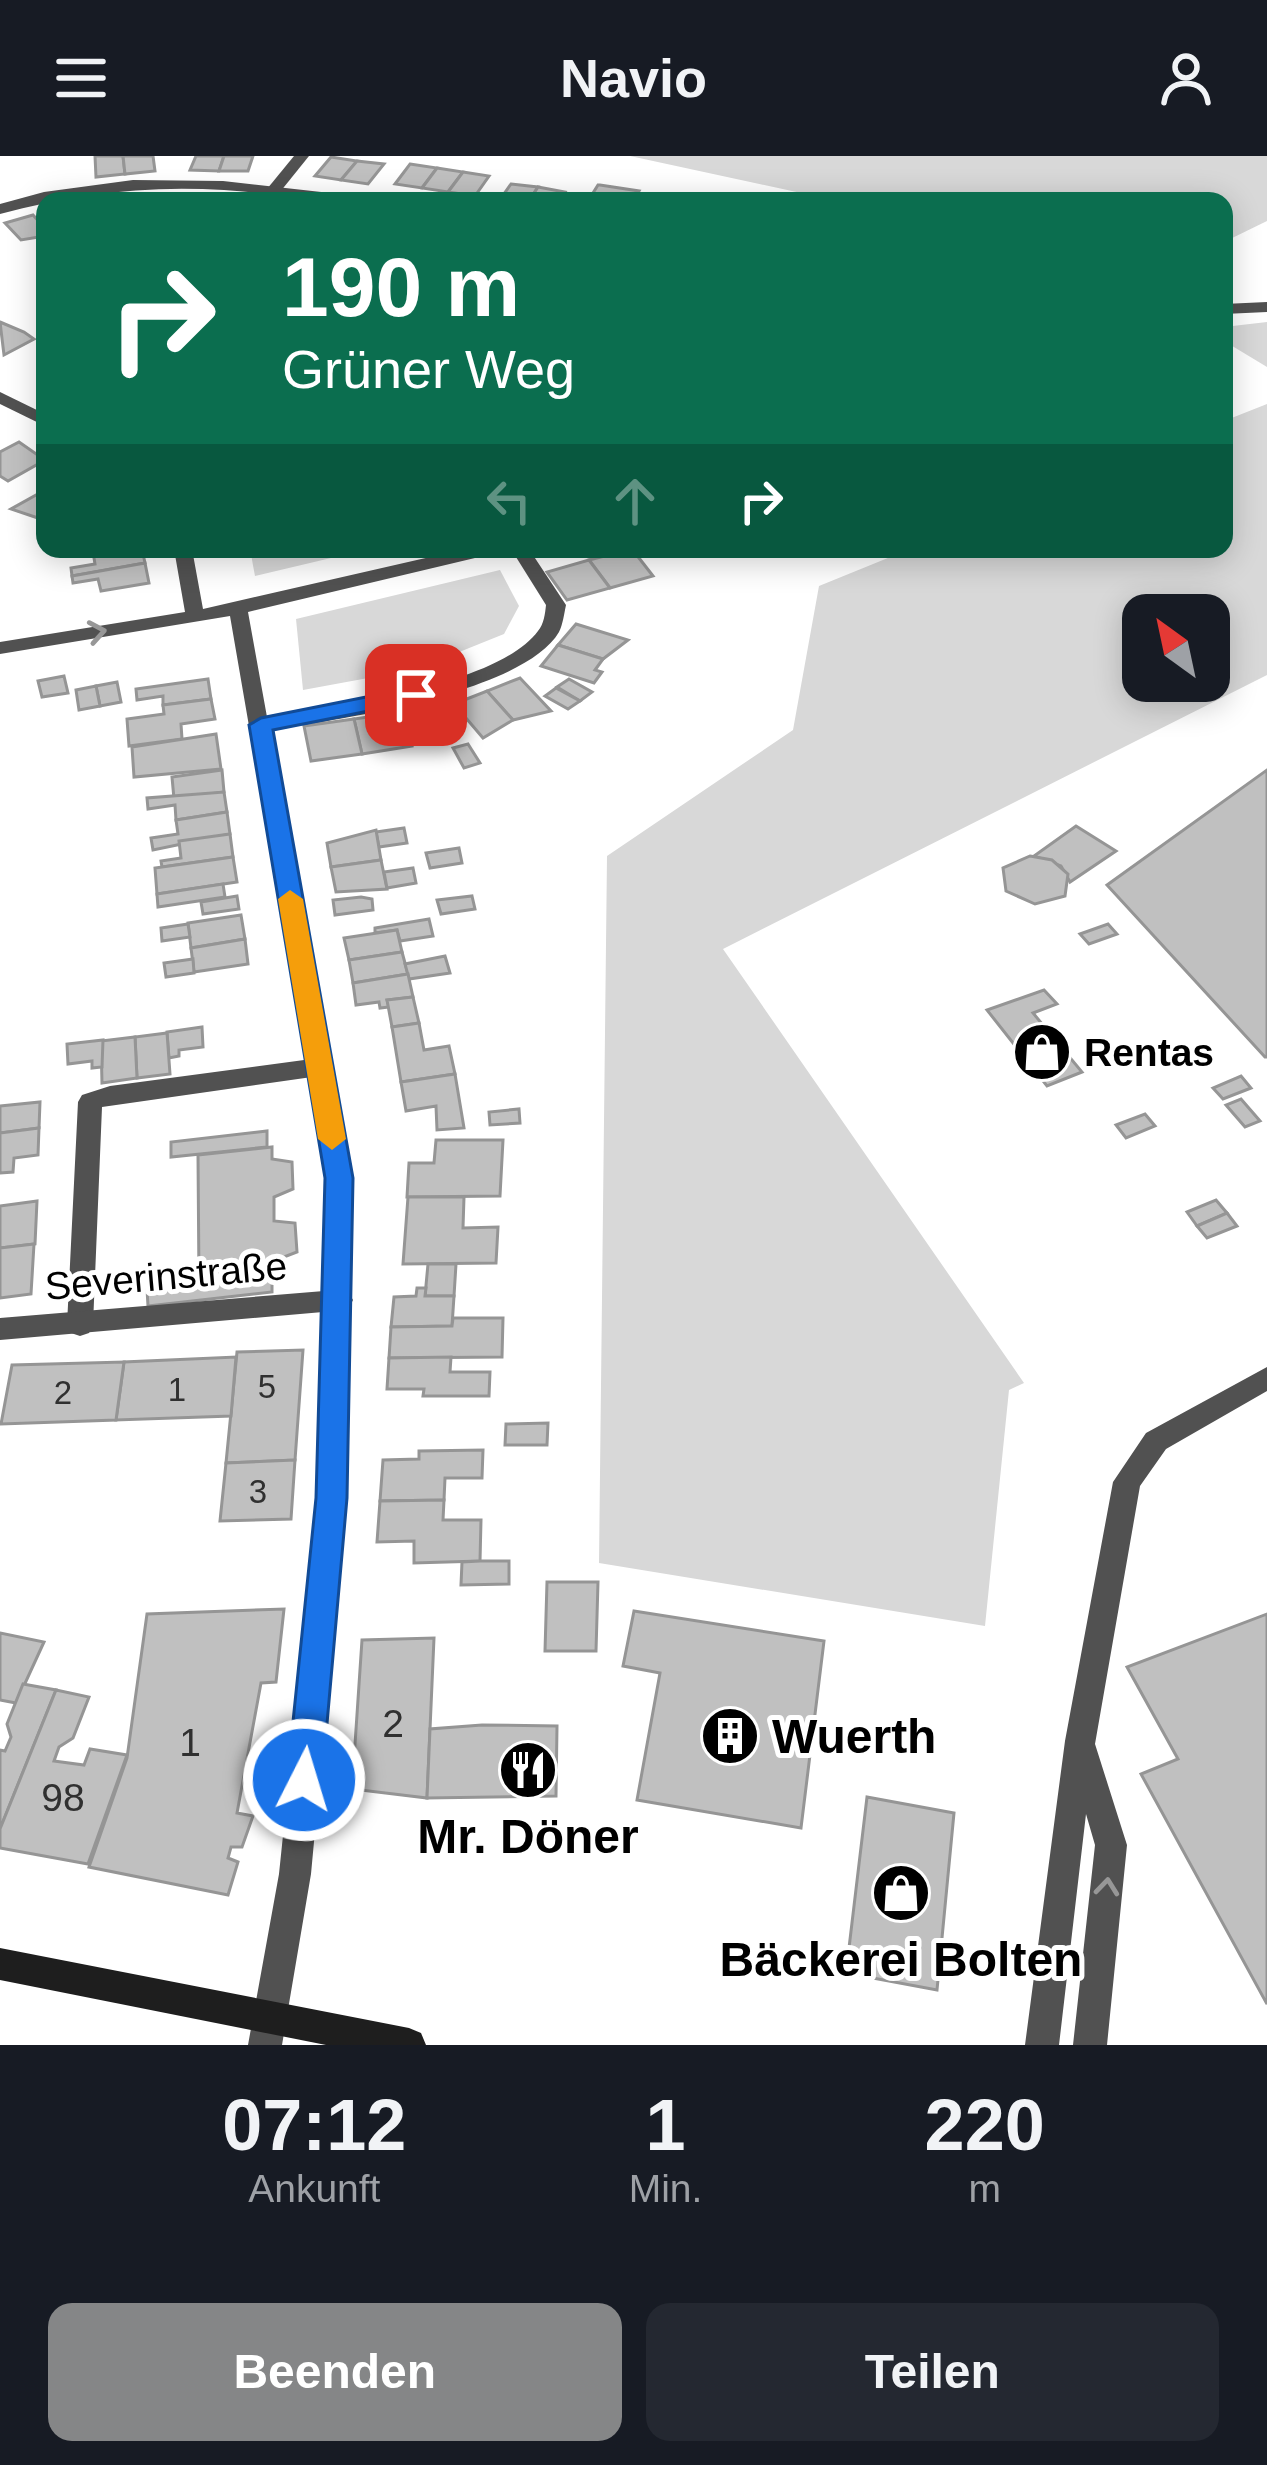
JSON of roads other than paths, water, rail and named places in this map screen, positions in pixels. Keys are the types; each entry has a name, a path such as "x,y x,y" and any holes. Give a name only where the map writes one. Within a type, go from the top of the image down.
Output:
{"main road":[{"path":"0,1964 268,2032 410,2045"}],"street":[{"path":"275,189 302,156"},
{"path":"73,192 150,183 296,192"},
{"path":"0,209 36,201"},
{"path":"1233,309 1267,308"},
{"path":"0,397 36,416"},
{"path":"185,558 195,615"},
{"path":"0,648 238,609 451,558"},
{"path":"261,725 450,687 502,666 549,632 556,605 526,558"},
{"path":"238,609 339,1178 340,1300 329,1522 295,1874 268,2032"},
{"path":"80,1325 90,1102 110,1095 319,1066"},
{"name":"Severinstraße","path":"0,1329 340,1300"},
{"path":"1042,2045 1080,1742 1127,1482 1156,1441 1267,1378"},
{"path":"1080,1742 1112,1845 1090,2045"}],"place":[{"name":"Rentas","path":"1042,1052"},
{"name":"Wuerth","path":"730,1736"},
{"name":"Mr. Döner","path":"528,1770"},
{"name":"Bäckerei Bolten","path":"901,1893"}]}
